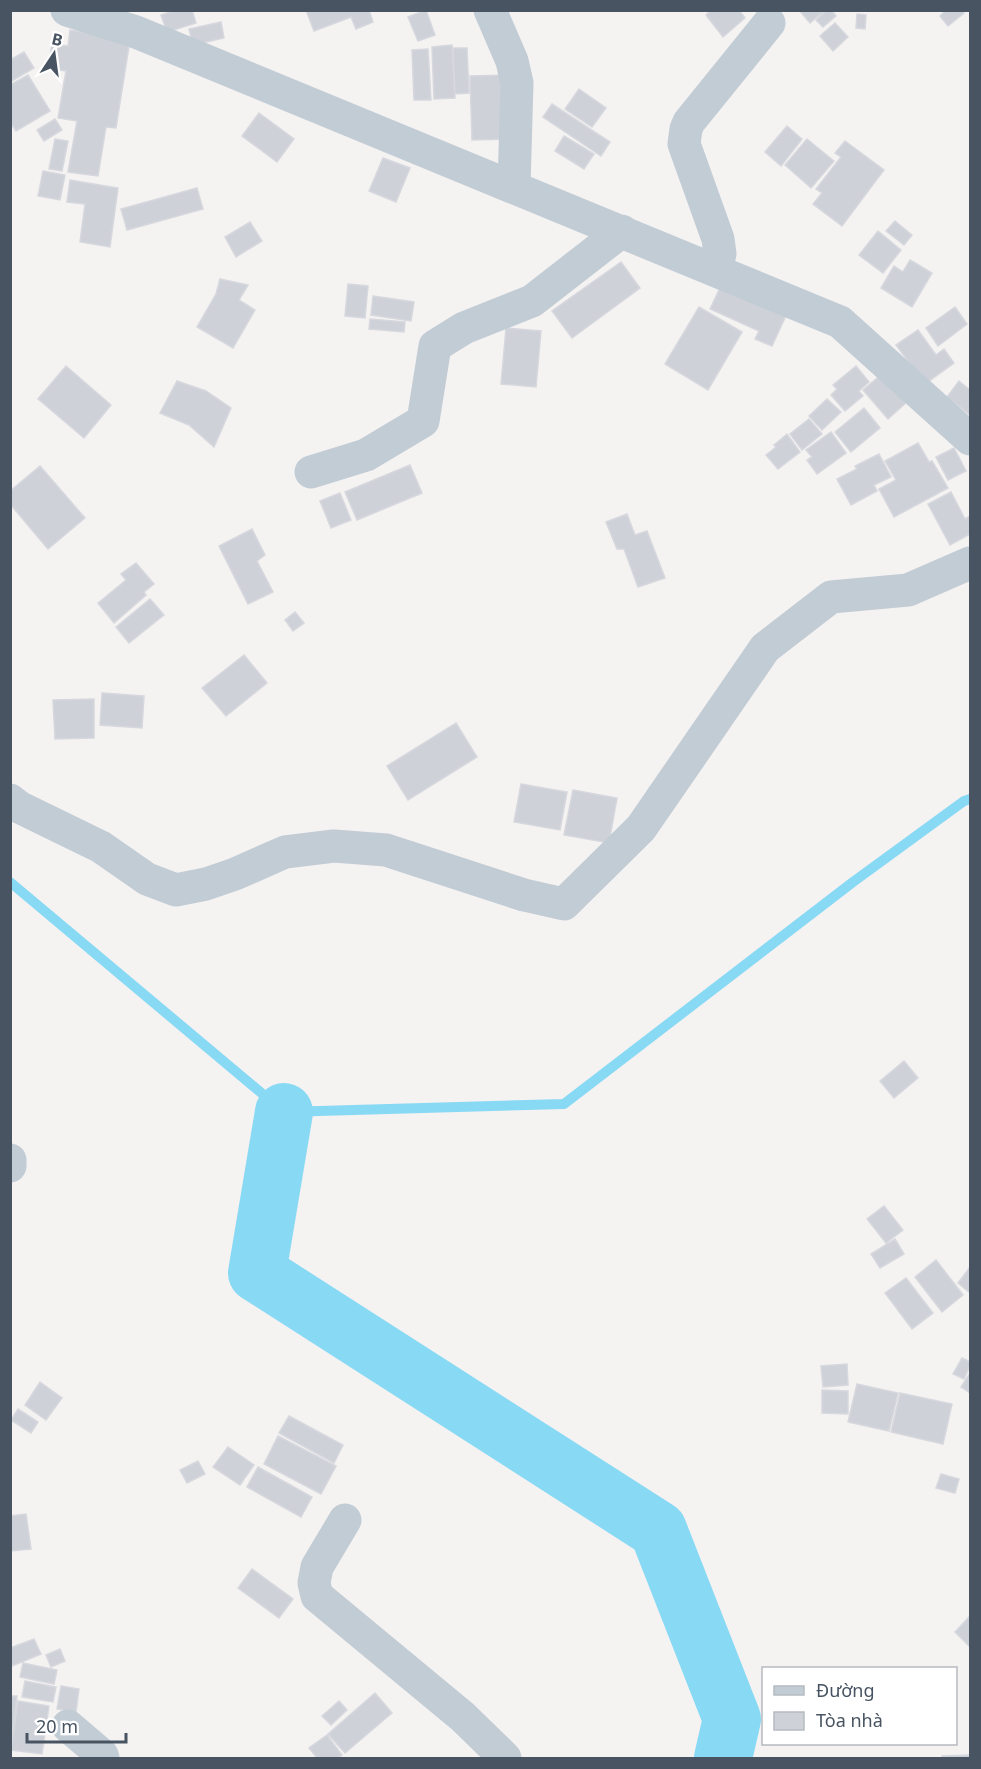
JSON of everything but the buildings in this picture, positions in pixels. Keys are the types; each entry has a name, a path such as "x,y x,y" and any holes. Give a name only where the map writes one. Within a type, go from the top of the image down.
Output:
{"street":[{"path":"67,10 136,32 840,322 970,440"},
{"path":"490,10 512,61 517,83 514,187"},
{"path":"715,270 720,246 684,144 686,129 689,122 769,23"},
{"path":"311,472 366,455 423,421 435,346 464,328 532,301 622,231"},
{"path":"10,800 19,807 101,847 147,879 176,890 216,881 285,852 334,846 386,850 524,895 564,904 641,828 765,648 831,597 908,590 970,563"},
{"path":"10,1160 10,1166"},
{"path":"345,1520 318,1567 314,1583 317,1596 463,1717 505,1758"},
{"path":"68,1726 103,1758"}],"waterway":[{"path":"10,882 284,1112 564,1104 853,882 964,801 970,799"},
{"path":"284,1112 257,1273 658,1530 732,1719 723,1758"}]}
